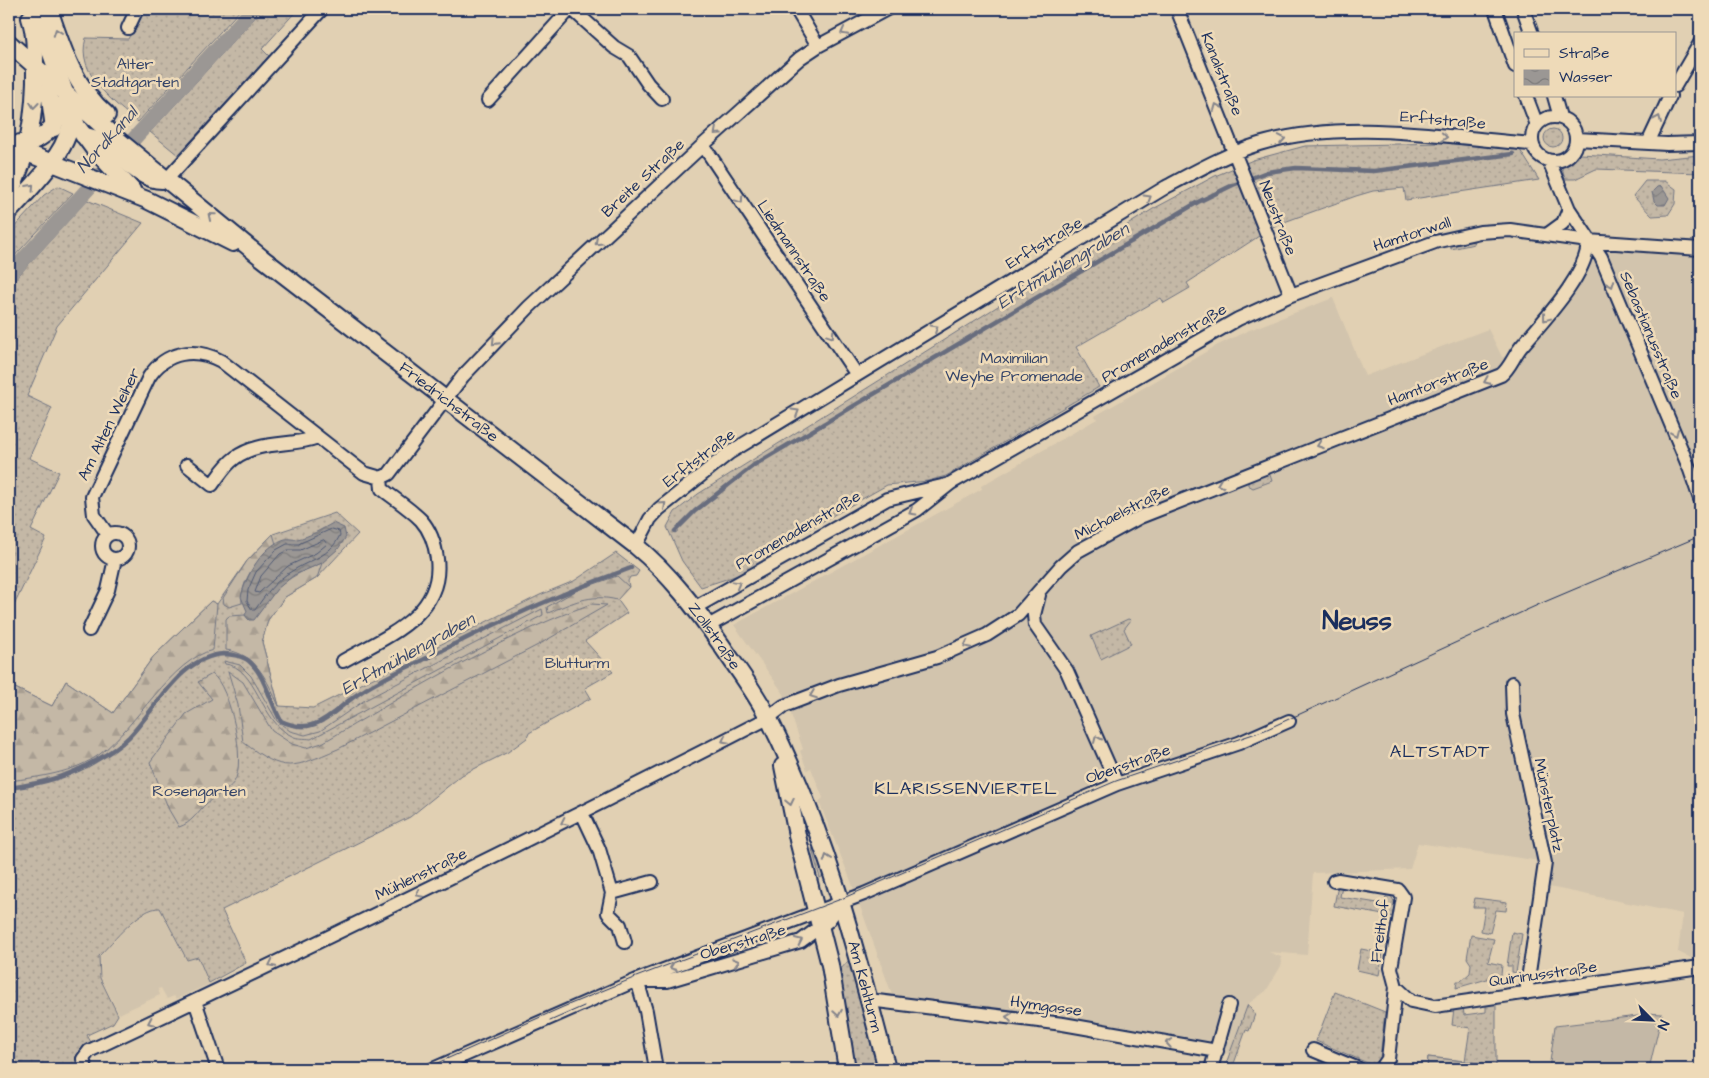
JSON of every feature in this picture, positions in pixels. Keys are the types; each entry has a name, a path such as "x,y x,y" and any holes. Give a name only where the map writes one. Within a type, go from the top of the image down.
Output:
{"main road":[{"path":"27,9 32,25 36,91 30,151"},
{"path":"9,212 62,147 71,104 71,76 49,9"},
{"path":"38,16 71,104"},
{"path":"9,43 113,144 148,165 155,180 167,180"},
{"path":"65,55 113,144 123,187"},
{"path":"35,67 50,99 54,125 62,147"},
{"path":"9,194 30,151 71,104"},
{"path":"9,145 30,151 100,140 113,144"},
{"name":"Friedrichstraße","path":"62,147 85,175 123,187 262,258"},
{"name":"Friedrichstraße","path":"167,180 262,258 636,546"},
{"name":"Zollstraße","path":"636,546 666,574 708,626 768,718 810,813 842,902"},
{"name":"Zollstraße","path":"777,737 798,840 818,920"},
{"name":"Am Kehlturm","path":"842,902 887,1069"},
{"name":"Am Kehlturm","path":"818,920 830,965 847,1069"}],"street":[{"path":"128,28 137,9"},
{"path":"167,180 322,9"},
{"path":"488,100 571,9 614,47 629,56 648,84 662,98"},
{"path":"796,9 818,46"},
{"name":"Breite Straße","path":"445,399 463,376 529,307 703,145 800,58 818,46 887,9"},
{"name":"Kanalstraße","path":"1177,9 1236,152"},
{"path":"1495,9 1514,63"},
{"path":"1524,9 1531,32"},
{"path":"1676,84 1700,43"},
{"path":"1527,98 1537,124"},
{"path":"1555,98 1560,117"},
{"path":"1648,143 1669,98"},
{"path":"1547,117 1560,117 1572,125 1576,145 1568,156 1556,161 1549,161 1538,155 1532,144 1532,137 1537,124 1547,117"},
{"name":"Erftstraße","path":"636,546 650,519 659,509 729,453 1166,188 1236,152 1278,139 1360,132 1397,133 1532,144"},
{"path":"1576,139 1648,143 1700,143"},
{"name":"Liedmannstraße","path":"703,145 858,375"},
{"name":"Neustraße","path":"1236,152 1291,295"},
{"name":"Sebastianusstraße","path":"1549,161 1569,209 1588,241 1601,257 1690,470 1700,499"},
{"path":"1548,234 1563,223 1569,209"},
{"name":"Hamtorwall","path":"1291,295 1449,238 1496,230 1524,230 1588,241 1700,249"},
{"name":"Hamtorstraße","path":"1348,435 1437,402 1493,379 1507,370 1520,348 1545,321 1581,268 1588,251 1588,241"},
{"name":"Promenadenstraße","path":"708,626 917,510 951,483 1238,319 1291,295"},
{"name":"Am Alten Weiher","path":"108,535 94,515 92,497 148,376 157,365 170,357 192,352 207,355 221,361 364,473 381,478"},
{"path":"342,661 404,626 419,615 429,600 436,584 437,561 435,546 430,532 421,520 382,489 381,478 389,474 445,399"},
{"name":"Michaelstraße","path":"768,718 784,706 839,685 955,651 1010,621 1040,592 1070,558 1128,523 1198,493 1348,435"},
{"path":"187,465 212,485 231,461 244,452 258,447 297,443 318,437"},
{"name":"Promenadenstraße","path":"694,608 887,499 951,483"},
{"path":"118,533 126,540 128,547 124,555 115,559 104,553 102,546 108,535 118,533"},
{"path":"89,630 108,590 115,559"},
{"path":"1040,592 1034,615 1036,625 1067,671 1117,784"},
{"path":"1010,621 1021,620 1036,625"},
{"name":"Münsterplatz","path":"1512,683 1513,714 1545,863 1526,993"},
{"name":"Mühlenstraße","path":"86,1069 83,1059 89,1051 582,813 768,718"},
{"name":"Oberstraße","path":"637,980 667,981 802,941 818,920 842,902 1117,784 1239,743 1289,721"},
{"path":"582,813 599,849 612,894 608,913 620,925 625,942"},
{"name":"Freithof","path":"1334,881 1398,890 1403,897 1390,968 1396,987 1388,1059 1381,1069"},
{"path":"612,894 652,882"},
{"name":"Oberstraße","path":"433,1069 637,980 818,920"},
{"name":"Quirinusstraße","path":"1396,987 1412,1002 1435,1006 1700,967"},
{"path":"637,980 646,1011 656,1069"},
{"name":"Hymgasse","path":"869,1000 1063,1024 1217,1051"},
{"path":"195,1001 218,1069"},
{"path":"1211,1069 1229,1005"},
{"path":"1313,1050 1359,1069"}],"shaded area":[{"path":"1586,242 1700,251 1700,962 1678,952 1683,914 1544,886 1547,862 1418,843 1410,869 1313,873 1307,955 1269,952 1281,957 1281,966 1266,991 1248,1004 1230,1054 894,1000 851,881 819,802 823,798 811,768 807,770 800,751 803,749 784,694 734,625 982,489 981,486 1097,419 1095,416 1216,346 1247,331 1333,298 1365,376 1488,329 1502,357 1514,356 1580,266"},
{"path":"153,908 160,909 186,960 197,957 209,984 176,999 174,996 167,999 161,988 158,989 160,995 119,1014 101,978 100,956 128,926"}],"green space":[{"name":"Alter Stadtgarten","path":"143,9 241,9 138,122 118,106 99,86 91,75 84,51 86,38 128,39"},
{"path":"263,9 298,9 262,49 269,56 178,155 150,132"},
{"path":"1553,129 1559,132 1562,138 1559,144 1553,147 1547,144 1544,138 1547,132"},
{"name":"Maximilian Weyhe Promenade","path":"1445,143 1520,150 1539,180 1406,200 1404,188 1373,191 1276,225 1187,283 1190,288 1164,303 1161,298 1076,347 1099,387 946,476 928,481 887,485 791,539 773,557 762,564 726,579 701,587 682,561 667,527 675,512 698,494 1153,209 1215,176 1253,160 1305,146"},
{"path":"1581,154 1659,159 1700,155 1700,173 1596,169 1575,179 1565,179 1562,169 1563,165"},
{"path":"1645,181 1665,181 1676,189 1675,204 1668,215 1652,216 1633,196"},
{"path":"58,186 73,193 9,262 9,233 44,195"},
{"path":"87,200 143,223 57,326 27,396 52,408 29,458 59,472 31,530 46,538 9,616 9,286"},
{"path":"1473,240 1474,244 1451,249 1450,244"},
{"path":"1269,472 1272,481 1253,488 1248,485 1248,480"},
{"name":"Rosengarten","path":"335,513 358,534 317,578 285,597 268,620 262,642 279,706 313,708 540,595 574,581 616,553 639,571 636,576 630,577 628,581 629,587 617,599 627,613 585,641 613,672 585,688 591,698 529,733 527,738 508,752 462,775 410,817 222,910 246,963 209,983 198,957 187,960 160,908 144,913 127,926 99,956 100,978 118,1015 113,1023 87,1035 92,1044 74,1069 9,1069 9,685 52,706 66,681 113,713 153,657 211,601 217,604 247,561 273,534"},
{"path":"273,534 276,544 263,555 251,570 244,587 242,603 229,607 224,604 223,598 247,561"},
{"path":"322,563 317,578 285,597 268,620 262,642 279,706 260,670 246,657 226,650 226,619 229,616 245,615 249,620 257,614 275,591 285,582 303,571"},
{"path":"617,576 629,587 617,600 590,598 548,613 547,607 577,590"},
{"path":"211,601 217,604 213,650 198,656 183,666 114,742 100,754 79,766 56,773 9,781 9,685 52,706 66,681 113,713 153,657"},
{"path":"591,604 607,605 538,645 338,749 310,761 289,765 280,764 258,753 243,742 238,705 228,671 243,682 272,731 292,744 306,748 322,743 420,686 487,650 521,633"},
{"path":"542,609 543,615 311,739 294,737 281,729 273,720 244,674 236,667 225,664 224,661 240,665 251,676 277,721 290,731 305,735 320,731 365,700"},
{"path":"1128,619 1131,620 1124,629 1131,644 1101,659 1091,636"},
{"path":"212,674 219,681 225,693 235,725 239,759 238,772 234,782 228,788 207,803 187,823 179,827 169,810 150,762 186,714 212,699 198,682"},
{"path":"817,847 827,874 820,878 812,849"},
{"path":"1338,885 1342,885 1340,897 1384,904 1387,894 1390,894 1396,905 1394,917 1334,906"},
{"path":"1475,898 1507,902 1506,911 1496,910 1490,933 1481,931 1485,907 1473,907"},
{"path":"1512,932 1522,934 1516,973 1512,972 1512,966 1507,966"},
{"path":"1471,935 1494,939 1488,962 1502,965 1501,975 1456,988 1457,981 1461,981 1470,973 1471,964 1467,958"},
{"path":"1361,949 1383,953 1379,975 1357,970"},
{"path":"850,959 877,1069 855,1069 839,971"},
{"path":"1335,992 1385,1012 1380,1058 1375,1064 1370,1064 1316,1041"},
{"path":"1496,1002 1496,1069 1427,1069 1428,1057 1465,1061 1470,1028 1452,1025 1454,1008 1463,1006 1464,1015 1486,1012 1486,1004"},
{"path":"1248,1004 1255,1014 1249,1031 1246,1030 1232,1069 1224,1069"},
{"path":"1646,1013 1662,1014 1649,1069 1549,1069 1555,1026 1646,1015"},
{"path":"1428,1057 1480,1063 1478,1069 1427,1069"}],"water":[{"path":"1661,186 1669,198 1665,205 1658,205 1654,201 1652,192"},
{"path":"333,523 344,528 346,537 338,549 322,563 294,575 277,589 254,620 249,620 245,615 247,611 241,597 251,571 262,555 269,548 285,539 296,539 315,533"}],"waterway":[{"name":"Nordkanal","path":"9,275 253,9"},
{"name":"Erftmühlengraben","path":"675,531 695,511 754,465 1198,202 1233,185 1267,172 1296,168 1374,171 1513,154"},
{"name":"Erftmühlengraben","path":"9,788 64,776 85,767 108,753 129,737 182,674 195,664 209,657 230,654 246,659 255,667 263,681 281,721 305,726 315,724 333,714 361,692 394,673 529,609 631,568"}],"tram line":[{"path":"424,1069 563,1007 636,977 841,899 1116,781 1265,730 1542,603 1700,536"},
{"path":"550,1021 584,1006"}],"district":[{"name":"Neuss","path":"1357,621"},
{"name":"ALTSTADT","path":"1440,751"},
{"name":"KLARISSENVIERTEL","path":"966,788"}],"park label":[{"name":"Blutturm","path":"577,663"}]}
